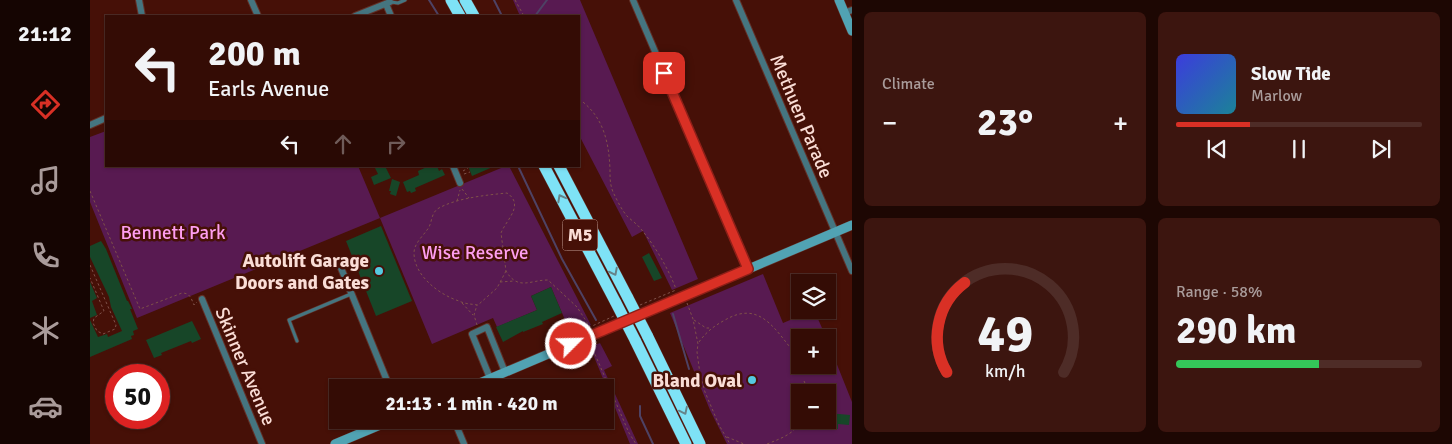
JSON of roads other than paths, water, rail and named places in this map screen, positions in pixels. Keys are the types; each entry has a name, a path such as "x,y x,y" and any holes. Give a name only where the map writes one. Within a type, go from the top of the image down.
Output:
{"highway":[{"path":"451,0 459,15"},
{"path":"464,0 473,15"},
{"name":"M5","path":"545,167 635,340 686,444"},
{"name":"M5","path":"560,167 647,335 700,444"},
{"name":"M5","path":"635,340 679,444"}],"main road":[{"path":"839,0 848,11 852,31"},
{"path":"490,378 852,225"},
{"path":"335,444 371,429"}],"street":[{"path":"139,0 142,15"},
{"path":"252,0 258,15"},
{"path":"633,0 748,269"},
{"name":"Methuen Parade","path":"736,0 852,271"},
{"path":"358,15 388,3 391,15"},
{"path":"90,125 105,118"},
{"path":"453,167 460,185"},
{"path":"341,268 386,379"},
{"name":"Skinner Avenue","path":"202,299 262,444"},
{"path":"490,378 472,334 487,327 505,372"},
{"path":"458,429 464,444"}],"lane":[{"path":"388,3 398,3 405,0"},
{"path":"297,341 289,320 352,293"}],"waterway":[{"path":"429,0 438,15"},
{"path":"494,0 502,15"},
{"path":"536,15 547,0"},
{"path":"518,167 562,259 596,320"},
{"path":"673,314 689,369"},
{"path":"640,406 640,416 653,444"}],"place":[{"name":"Autolift Garage Doors and Gates","path":"379,271"},
{"name":"Bland Oval","path":"752,380"}],"park label":[{"name":"Bennett Park","path":"173,232"},
{"name":"Wise Reserve","path":"475,252"}]}
